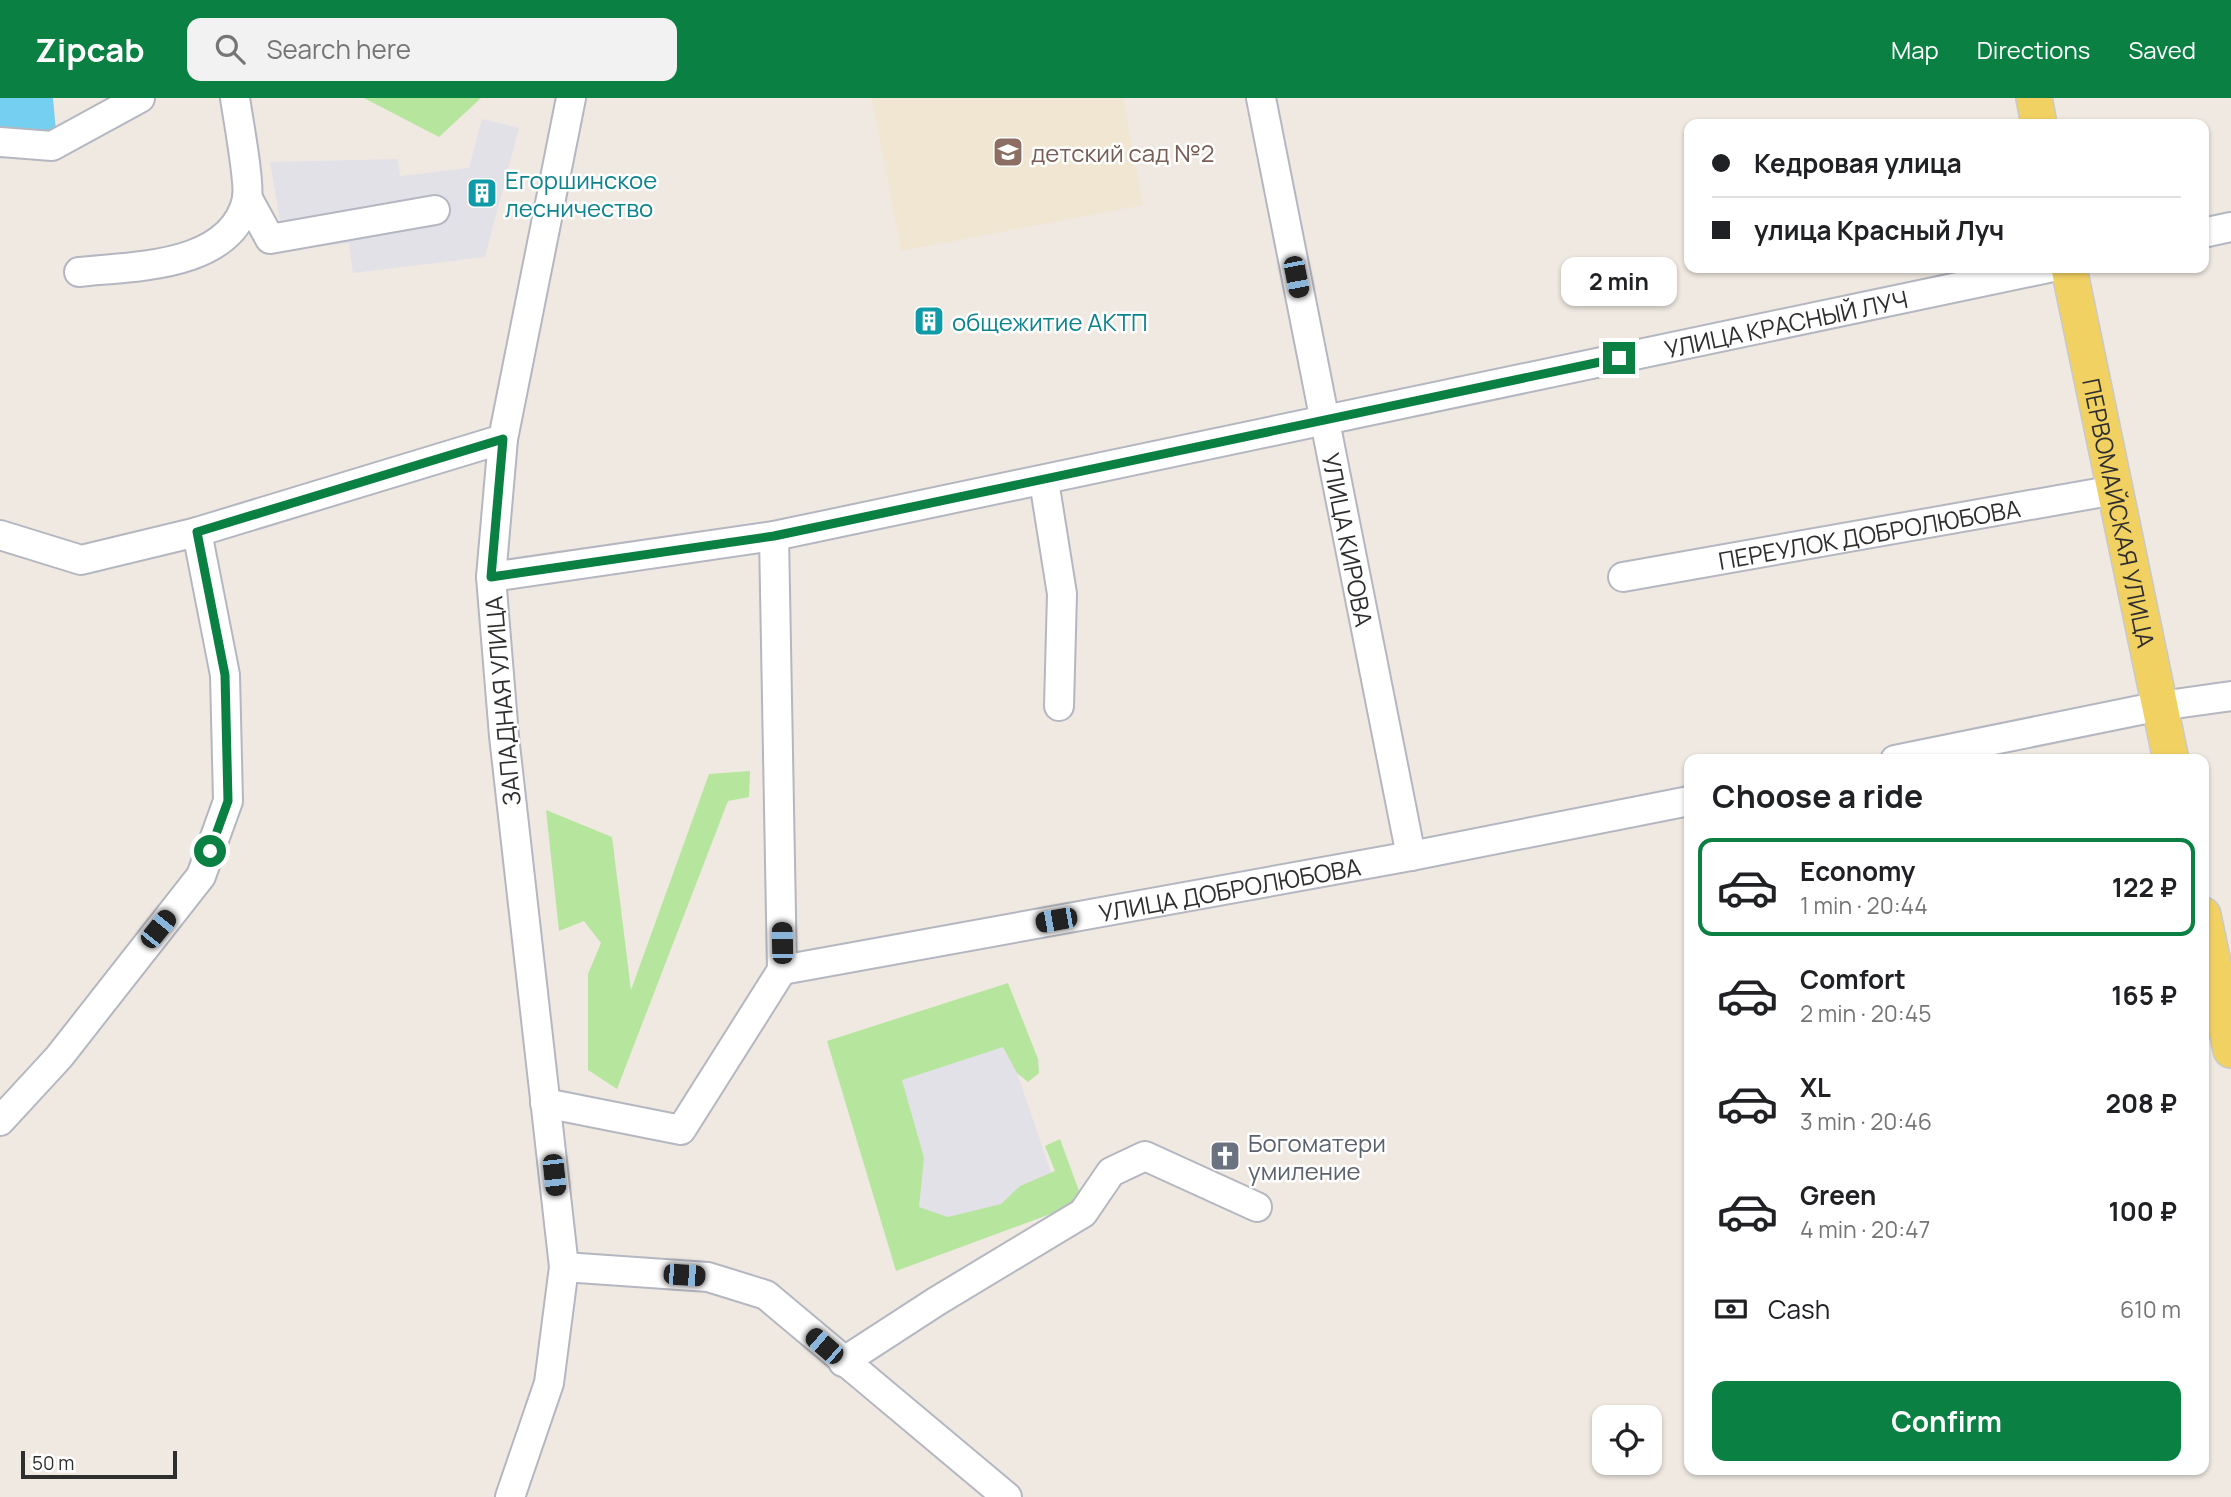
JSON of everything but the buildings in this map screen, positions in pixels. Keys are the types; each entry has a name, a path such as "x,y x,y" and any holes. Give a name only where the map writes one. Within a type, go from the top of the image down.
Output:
{"main road":[{"path":"2034,98 2038,119"},
{"name":"ПЕРВОМАЙСКАЯ УЛИЦА","path":"2070,273 2170,754"},
{"path":"2209,942 2230,1036"}],"street":[{"path":"0,142 52,146 140,98"},
{"path":"235,98 247,197 271,239 435,210"},
{"name":"ЗАПАДНАЯ УЛИЦА","path":"510,1497 549,1383 564,1267 504,736 491,577 503,439 571,98"},
{"name":"УЛИЦА КИРОВА","path":"1261,98 1411,856"},
{"path":"79,272 144,266 206,250 234,231 247,197"},
{"path":"2209,232 2231,227"},
{"name":"УЛИЦА КРАСНЫЙ ЛУЧ","path":"491,577 774,536 2024,273"},
{"path":"0,535 81,560 197,532 503,439"},
{"path":"1044,481 1062,594 1059,706"},
{"name":"ПЕРЕУЛОК ДОБРОЛЮБОВА","path":"1623,578 2115,490"},
{"path":"0,1121 59,1057 201,876 228,801 225,675 197,532"},
{"path":"545,1103 681,1130 782,970 774,536"},
{"path":"1924,754 2160,706 2231,696"},
{"name":"УЛИЦА ДОБРОЛЮБОВА","path":"782,970 1411,856 1684,802"},
{"path":"843,1363 937,1301 1083,1213 1111,1172 1145,1156 1257,1207"},
{"path":"564,1267 708,1277 766,1295 843,1363 1007,1497"}],"shaded area":[{"name":"детский сад №2","path":"872,98 1123,98 1143,205 901,251"},
{"name":"Егоршинское лесничество","path":"482,119 519,128 485,257 353,273 349,243 285,250 270,162 398,159 400,176 469,168"},
{"path":"999,1020 1057,1190 927,1234 869,1065"}],"green space":[{"path":"364,98 481,98 439,137"},
{"path":"750,771 749,797 728,801 617,1089 588,1070 588,974 601,943 584,921 559,931 546,810 612,837 631,990 709,774"},
{"path":"1008,983 1038,1059 1039,1073 1028,1082 1017,1073 1003,1047 902,1080 924,1158 919,1207 948,1217 1001,1204 1020,1186 1055,1171 1045,1146 1060,1139 1083,1202 896,1271 827,1041"}],"water":[{"path":"0,98 53,98 56,132 0,128"}],"place":[{"name":"детский сад №2","path":"1008,152"},
{"name":"Егоршинское лесничество","path":"482,193"},
{"name":"общежитие АКТП","path":"929,321"},
{"name":"Богоматери умиление","path":"1225,1156"}],"route":[{"path":"210,851 228,801 225,675 197,532 503,439 491,577 774,536 1619,358"}]}
